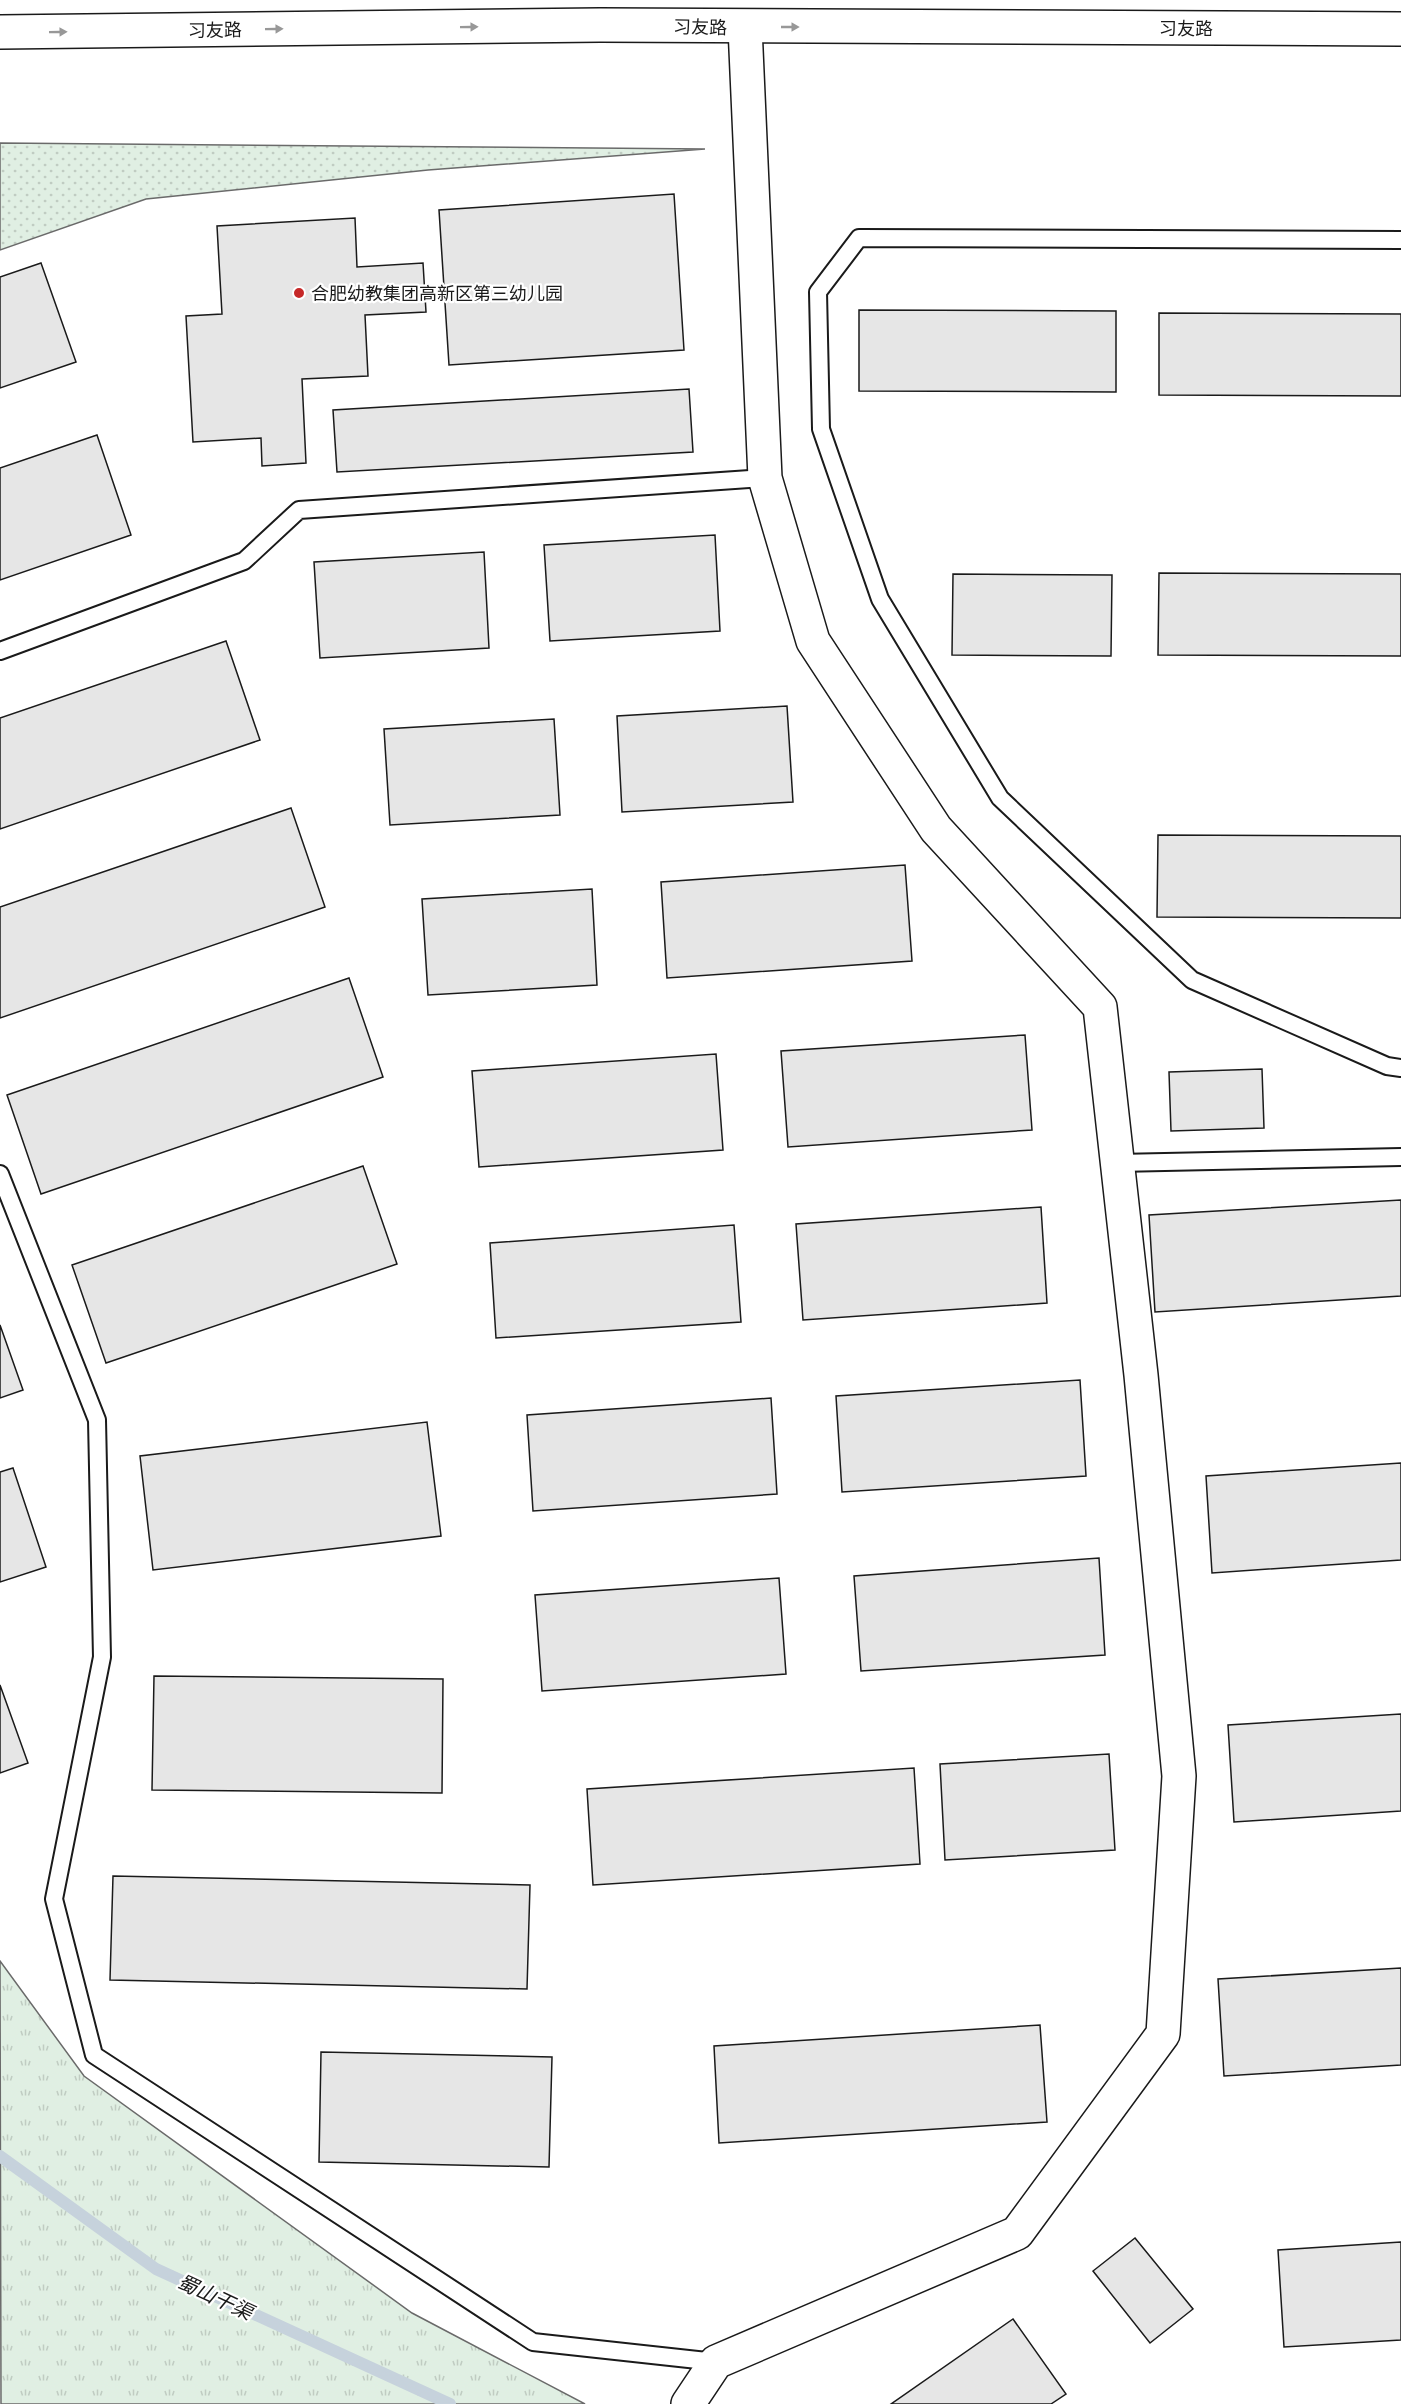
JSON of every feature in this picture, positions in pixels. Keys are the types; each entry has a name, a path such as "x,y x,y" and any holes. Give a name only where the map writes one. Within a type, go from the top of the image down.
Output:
{"street":[{"name":"习友路","path":"0,32 577,26 1401,29"},
{"path":"688,2404 716,2362 1017,2233 1163,2034 1179,1776 1143,1387 1100,1007 936,830 813,640 765,478 745,27"}],"lane":[{"path":"1401,240 859,238 818,292 821,429 880,599 1000,798 1192,980 1387,1066 1401,1068"},
{"path":"0,651 244,561 300,510 765,478"},
{"path":"1117,1163 1401,1157"},
{"path":"0,1174 98,1420 102,1657 54,1899 94,2055 533,2342 716,2362"}],"green space":[{"path":"0,143 705,149 428,170 146,199 0,250"},
{"path":"0,1961 84,2076 412,2313 585,2404 1,2404"}],"building":[{"path":"674,194 684,350 449,365 439,210"},
{"path":"355,218 357,267 423,263 426,312 365,315 368,376 302,379 306,463 262,466 261,438 193,442 186,316 222,314 217,226"},
{"path":"41,263 76,362 0,388 0,277"},
{"path":"859,310 1116,311 1116,392 859,391"},
{"path":"1159,313 1401,314 1401,396 1159,395"},
{"path":"689,389 693,452 337,472 333,410"},
{"path":"97,435 131,535 0,580 0,468"},
{"path":"715,535 720,631 550,641 544,545"},
{"path":"484,552 489,648 320,658 314,562"},
{"path":"1159,573 1401,574 1401,656 1158,655"},
{"path":"953,574 1112,575 1111,656 952,655"},
{"path":"226,641 260,740 0,829 0,718"},
{"path":"787,706 793,802 622,812 617,716"},
{"path":"554,719 560,815 390,825 384,729"},
{"path":"291,808 325,907 0,1018 0,907"},
{"path":"1158,835 1401,836 1401,918 1157,917"},
{"path":"905,865 912,961 667,978 661,882"},
{"path":"592,889 597,985 428,995 422,899"},
{"path":"349,978 383,1077 41,1194 7,1095"},
{"path":"1025,1035 1032,1130 788,1147 781,1051"},
{"path":"716,1054 723,1150 479,1167 472,1071"},
{"path":"1262,1069 1264,1128 1171,1131 1169,1072"},
{"path":"363,1166 397,1264 106,1363 72,1265"},
{"path":"1401,1200 1401,1296 1155,1312 1149,1215"},
{"path":"1041,1207 1047,1303 803,1320 796,1224"},
{"path":"734,1225 741,1322 496,1338 490,1243"},
{"path":"0,1325 23,1390 0,1398"},
{"path":"1080,1380 1086,1476 842,1492 836,1396"},
{"path":"771,1398 777,1494 533,1511 527,1415"},
{"path":"427,1422 441,1536 153,1570 140,1456"},
{"path":"1401,1463 1401,1560 1212,1573 1206,1476"},
{"path":"13,1468 46,1567 0,1582 0,1472"},
{"path":"1099,1558 1105,1655 861,1671 854,1576"},
{"path":"779,1578 786,1674 542,1691 535,1595"},
{"path":"154,1676 443,1679 442,1793 152,1790"},
{"path":"0,1685 28,1763 0,1773"},
{"path":"1401,1714 1401,1811 1234,1822 1228,1725"},
{"path":"1109,1754 1115,1850 945,1860 940,1764"},
{"path":"914,1768 920,1864 593,1885 587,1789"},
{"path":"113,1876 530,1885 527,1989 110,1980"},
{"path":"1401,1968 1401,2065 1224,2076 1218,1979"},
{"path":"1040,2025 1047,2122 719,2143 714,2046"},
{"path":"321,2052 552,2057 549,2167 319,2162"},
{"path":"1135,2238 1193,2309 1150,2343 1093,2271"},
{"path":"1401,2242 1401,2340 1284,2347 1278,2250"},
{"path":"1013,2319 1066,2394 1051,2404 891,2404"}],"waterway":[{"name":"蜀山干渠","path":"0,2156 156,2269 450,2404"}],"place":[{"name":"合肥幼教集团高新区第三幼儿园","path":"299,293"}]}
